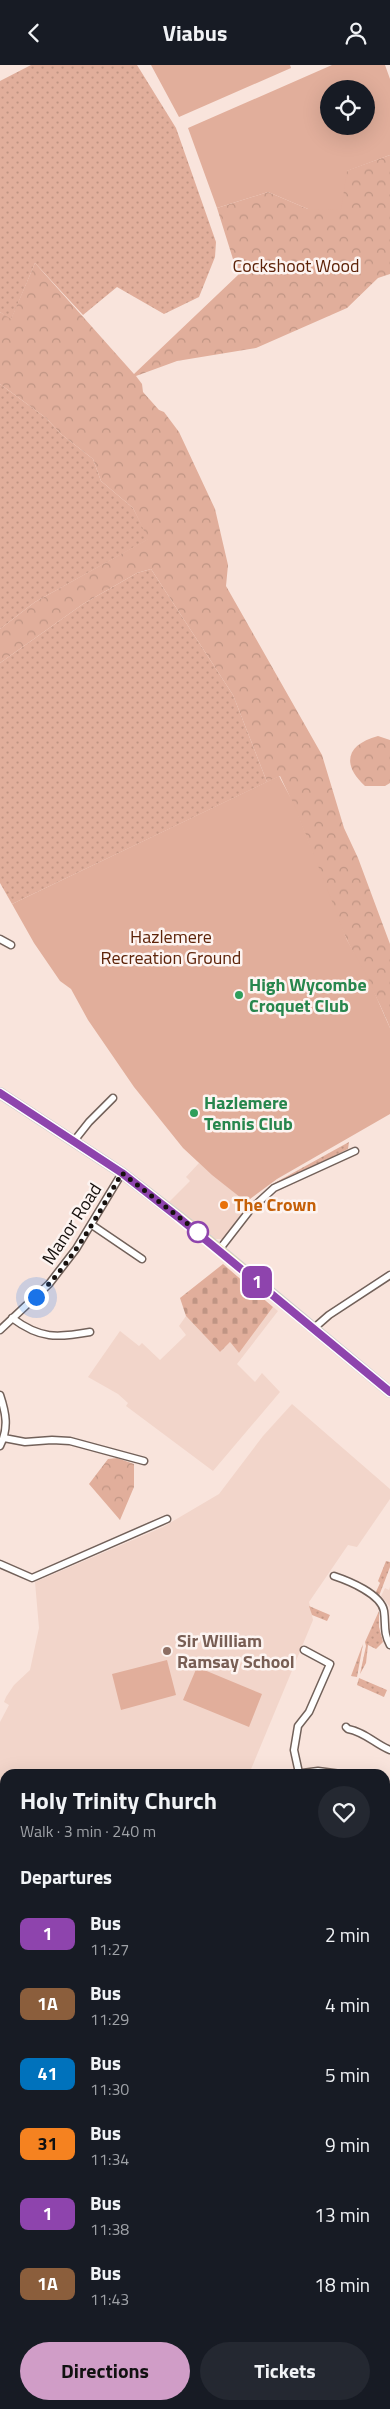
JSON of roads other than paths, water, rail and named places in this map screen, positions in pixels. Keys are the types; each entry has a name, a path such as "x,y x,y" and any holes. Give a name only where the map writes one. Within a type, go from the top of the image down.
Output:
{"main road":[{"path":"0,1093 122,1173 219,1250 390,1393"}],"street":[{"path":"0,939 11,945"},
{"path":"74,1141 89,1122 113,1098"},
{"path":"219,1250 250,1210 274,1188 355,1151"},
{"name":"Manor Road","path":"0,1330 49,1284 92,1225 122,1173"},
{"path":"92,1225 142,1259"},
{"path":"313,1329 329,1315 390,1275"},
{"path":"12,1318 27,1330 46,1336 66,1336 90,1331"},
{"path":"0,1395 7,1415 4,1438 0,1446"},
{"path":"4,1438 25,1442 70,1441 144,1461"},
{"path":"0,1564 32,1578 167,1519"},
{"path":"334,1576 378,1599 384,1610 384,1635 390,1645"},
{"path":"296,1769 294,1750 298,1726 309,1712 330,1664 304,1650"},
{"path":"346,1727 355,1730 390,1750"}],"place":[{"name":"High Wycombe Croquet Club","path":"239,995"},
{"name":"Hazlemere Tennis Club","path":"194,1113"},
{"name":"The Crown","path":"224,1205"},
{"name":"Sir William Ramsay School","path":"167,1651"}],"park label":[{"name":"Cockshoot Wood","path":"296,266"},
{"name":"Hazlemere Recreation Ground","path":"171,948"}]}
